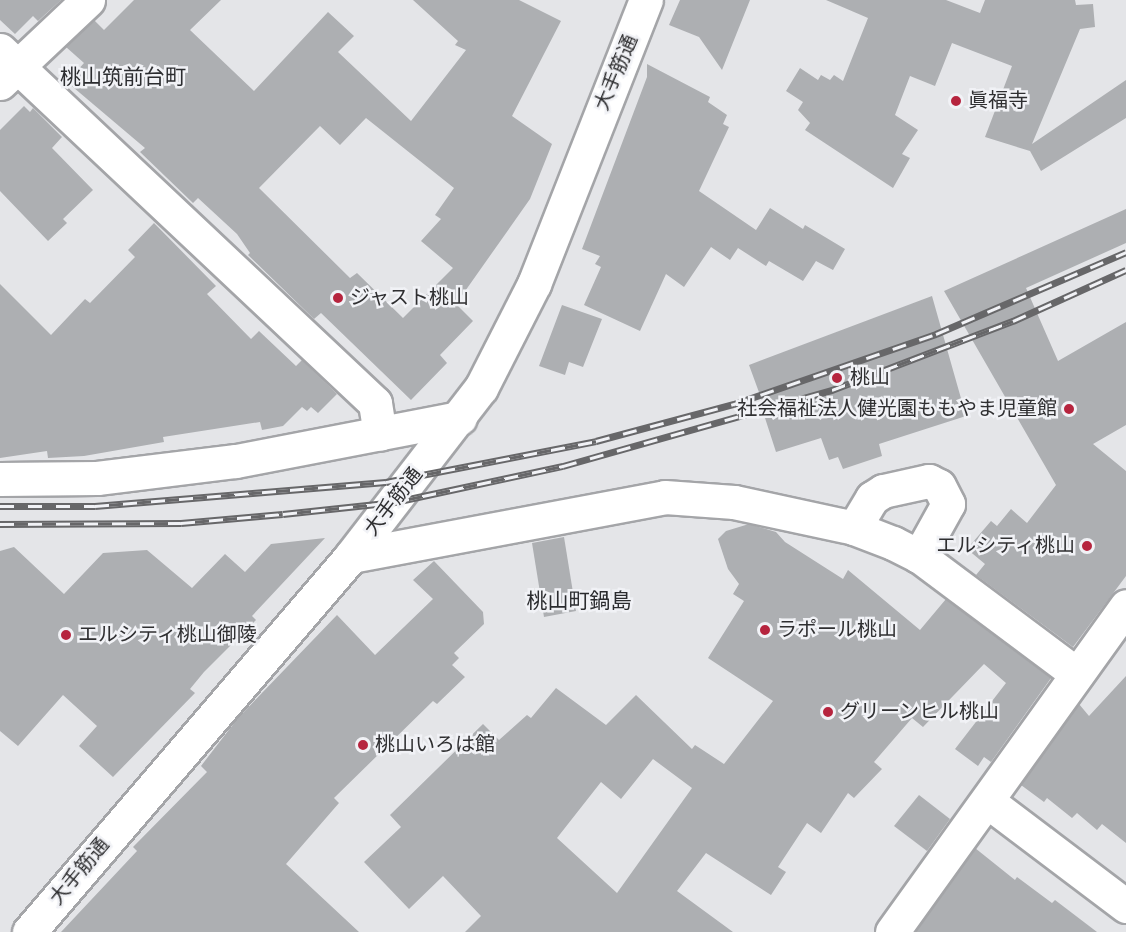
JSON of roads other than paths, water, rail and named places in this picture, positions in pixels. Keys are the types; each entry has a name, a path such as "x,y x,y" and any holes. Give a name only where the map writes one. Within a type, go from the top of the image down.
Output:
{"street":[{"path":"88,0 6,67 375,403 380,434"},
{"name":"大手筋通","path":"28,932 351,556 481,388 522,310 646,0"},
{"path":"0,479 120,475 236,461 460,418"},
{"path":"854,528 872,498 883,491 929,481 939,486 948,504 919,556"},
{"path":"351,556 665,497 734,501 854,528 919,556 1077,674"},
{"path":"892,932 1126,606"},
{"path":"987,801 1126,906"}],"railway":[{"path":"0,506 95,506 386,482 596,441 734,404 936,334 1126,252"},
{"path":"0,524 181,523 283,514 395,502 563,466 832,390 1013,321 1126,270"}],"place":[{"name":"眞福寺","path":"956,101"},
{"name":"ジャスト桃山","path":"338,298"},
{"name":"桃山","path":"837,378"},
{"name":"社会福祉法人健光園ももやま児童館","path":"1069,409"},
{"name":"エルシティ桃山","path":"1087,546"},
{"name":"ラポール桃山","path":"765,630"},
{"name":"エルシティ桃山御陵","path":"66,635"},
{"name":"グリーンヒル桃山","path":"828,712"},
{"name":"桃山いろは館","path":"363,745"}],"district":[{"name":"桃山筑前台町","path":"123,78"},
{"name":"桃山町鍋島","path":"579,602"}]}
